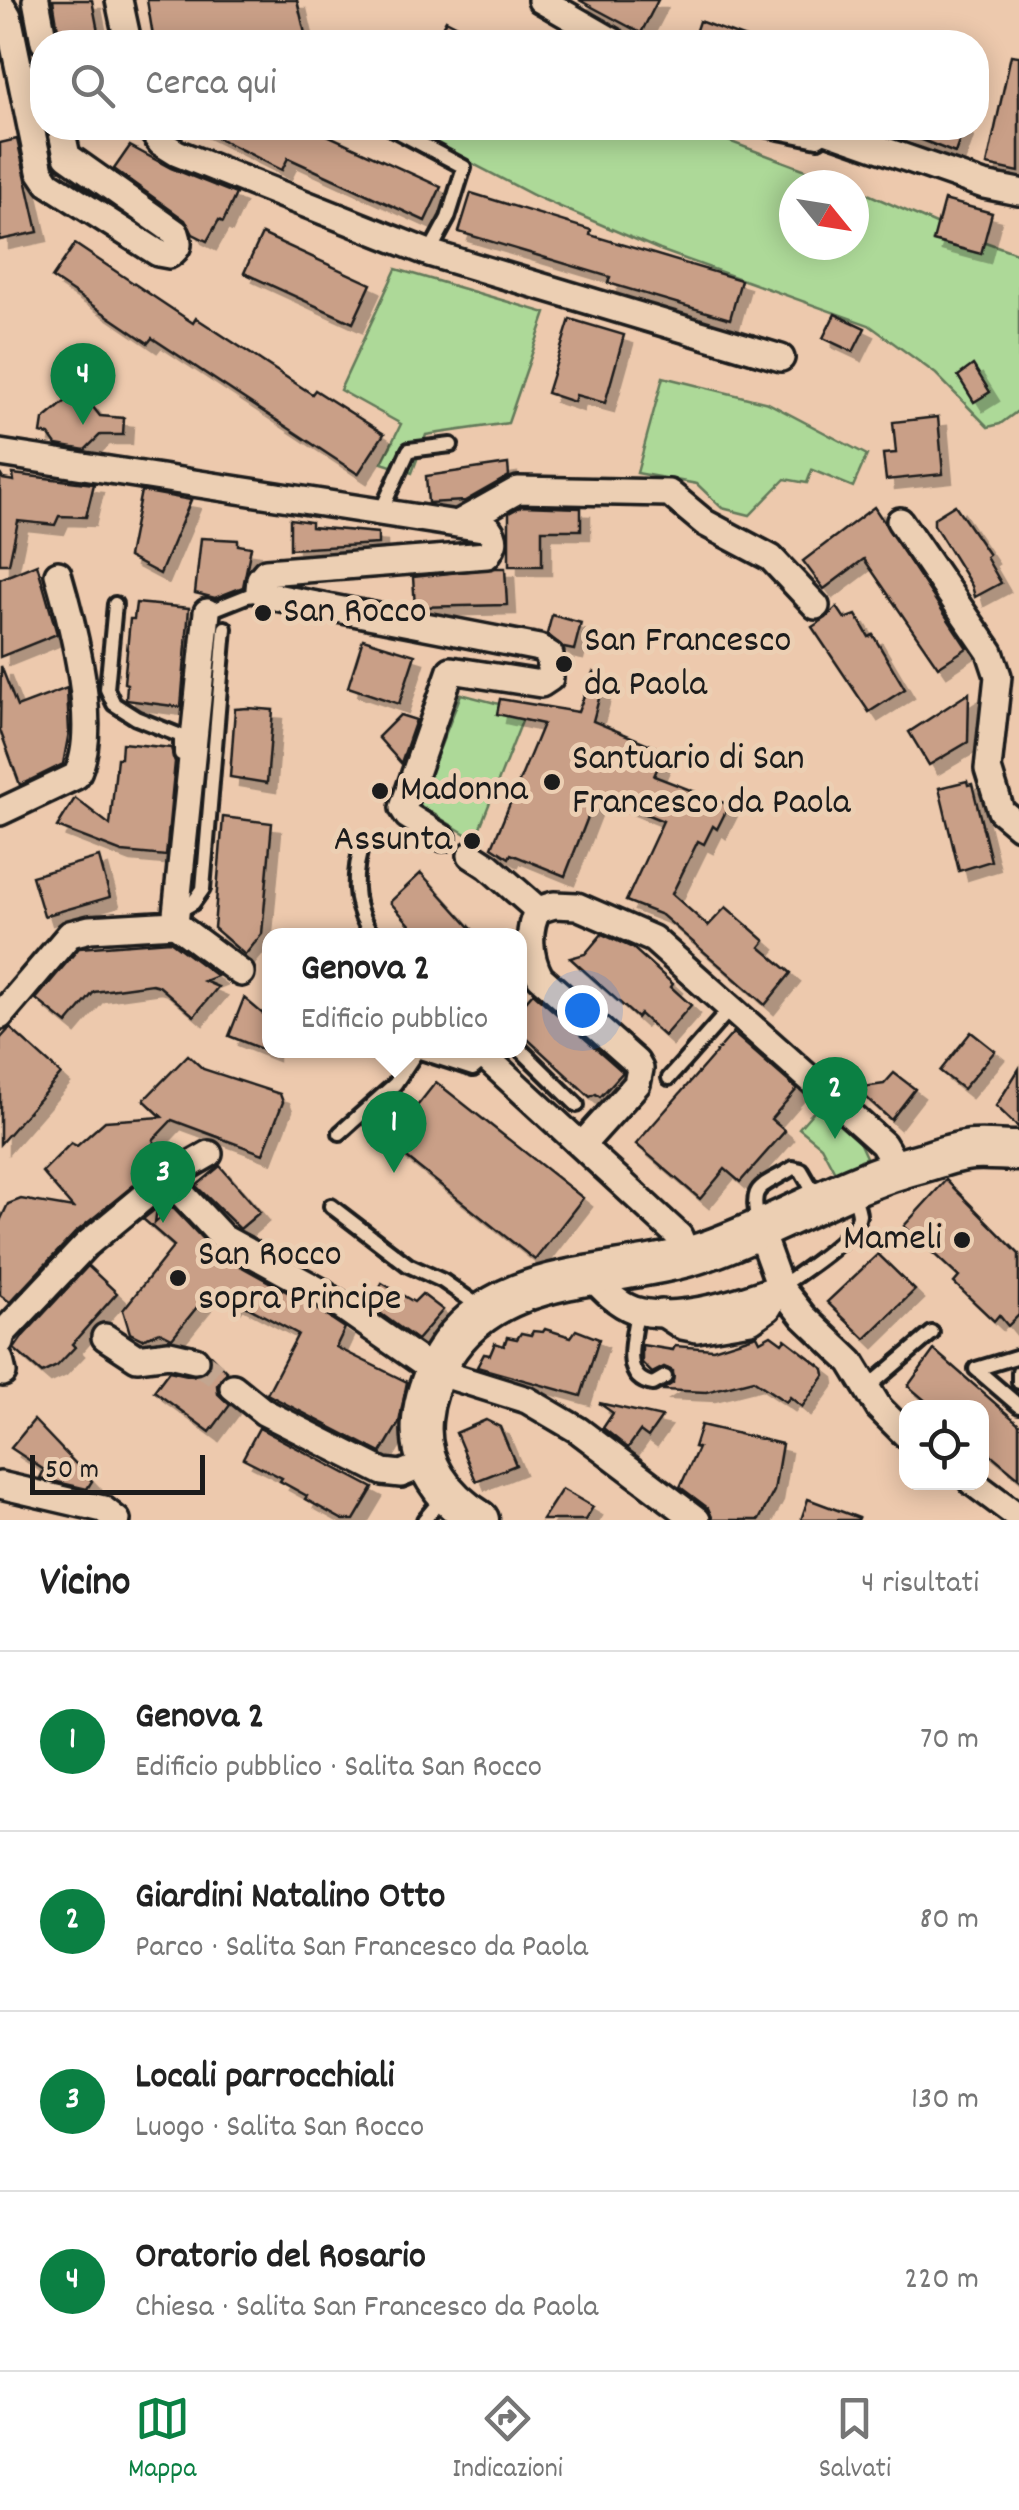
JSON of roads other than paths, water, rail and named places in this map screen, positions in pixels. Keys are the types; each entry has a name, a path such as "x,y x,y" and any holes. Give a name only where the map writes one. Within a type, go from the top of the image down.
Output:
{"street":[{"path":"36,0 42,30"},
{"path":"118,0 125,30"},
{"path":"541,0 593,30"},
{"path":"0,3 8,16 30,123"},
{"path":"34,140 40,171 48,183 158,253 169,255 176,250 176,233 68,156 64,140"},
{"path":"160,140 177,154 429,253 781,358"},
{"path":"855,140 1019,192"},
{"path":"0,453 489,529 494,546 487,555 266,572 260,579 261,594 540,648 550,655 550,678 541,684 457,669 448,676 403,808 408,816 444,838"},
{"path":"459,522 518,490 669,493 704,523 771,558 816,606"},
{"path":"900,521 990,652 998,676 988,769 1002,811 1019,826"},
{"path":"6,808 76,776 86,739 75,634 58,574"},
{"path":"176,918 216,620"},
{"path":"471,855 538,910"},
{"path":"538,910 554,904 577,906 653,939 883,1144 898,1169"},
{"path":"538,910 530,940 540,977 636,1062 640,1070 637,1084 582,1146"},
{"path":"0,1016 70,934 90,929 176,918 241,973"},
{"path":"486,1058 680,1236 687,1256"},
{"path":"432,1492 422,1443 422,1420 442,1359 460,1332 508,1296 555,1282 687,1256 898,1169 961,1152 1019,1151"},
{"path":"0,1342 2,1334 66,1264 168,1178 209,1154"},
{"path":"168,1178 223,1238 578,1430 696,1520"},
{"path":"760,1229 780,1286 803,1316 851,1362 879,1408 899,1428"},
{"path":"590,1276 611,1296 649,1312 701,1310 744,1301 780,1286"},
{"path":"105,1336 138,1358 169,1354 195,1360"},
{"path":"234,1387 264,1412 383,1472 401,1474 479,1520"},
{"path":"0,1485 112,1515"},
{"path":"983,1490 1019,1517"}],"lane":[{"path":"413,140 464,167 448,218 429,253"},
{"path":"381,512 409,450 451,446"},
{"path":"216,620 247,596 261,594"},
{"path":"115,604 107,689 114,704 136,718 176,733 182,741 168,892 176,918"},
{"path":"360,852 354,889 367,928"},
{"path":"669,1078 729,1010"},
{"path":"527,1056 577,1105"},
{"path":"340,1133 395,1084 412,1058"},
{"path":"439,1058 473,1068 479,1058"},
{"path":"525,1094 547,1075"},
{"path":"780,1286 854,1228 859,1215 835,1196"},
{"path":"331,1206 408,1264 443,1281 485,1310"},
{"path":"649,1312 630,1359 643,1383 654,1384 665,1377"},
{"path":"866,1389 932,1333"},
{"path":"1019,1356 976,1369 1019,1406"},
{"path":"1019,1372 1019,1382"}],"tunnel":[{"path":"195,1360 233,1387"}],"place":[{"name":"Oratorio del Rosario","path":"83,425"},
{"name":"San Rocco","path":"263,613"},
{"name":"San Francesco da Paola","path":"564,664"},
{"name":"Santuario di San Francesco da Paola","path":"552,782"},
{"name":"Madonna","path":"380,791"},
{"name":"Assunta","path":"472,841"},
{"name":"Giardini Natalino Otto","path":"835,1139"},
{"name":"Genova 2","path":"394,1173"},
{"name":"Locali parrocchiali","path":"163,1223"},
{"name":"Mameli","path":"962,1240"},
{"name":"San Rocco sopra Principe","path":"178,1278"}]}
